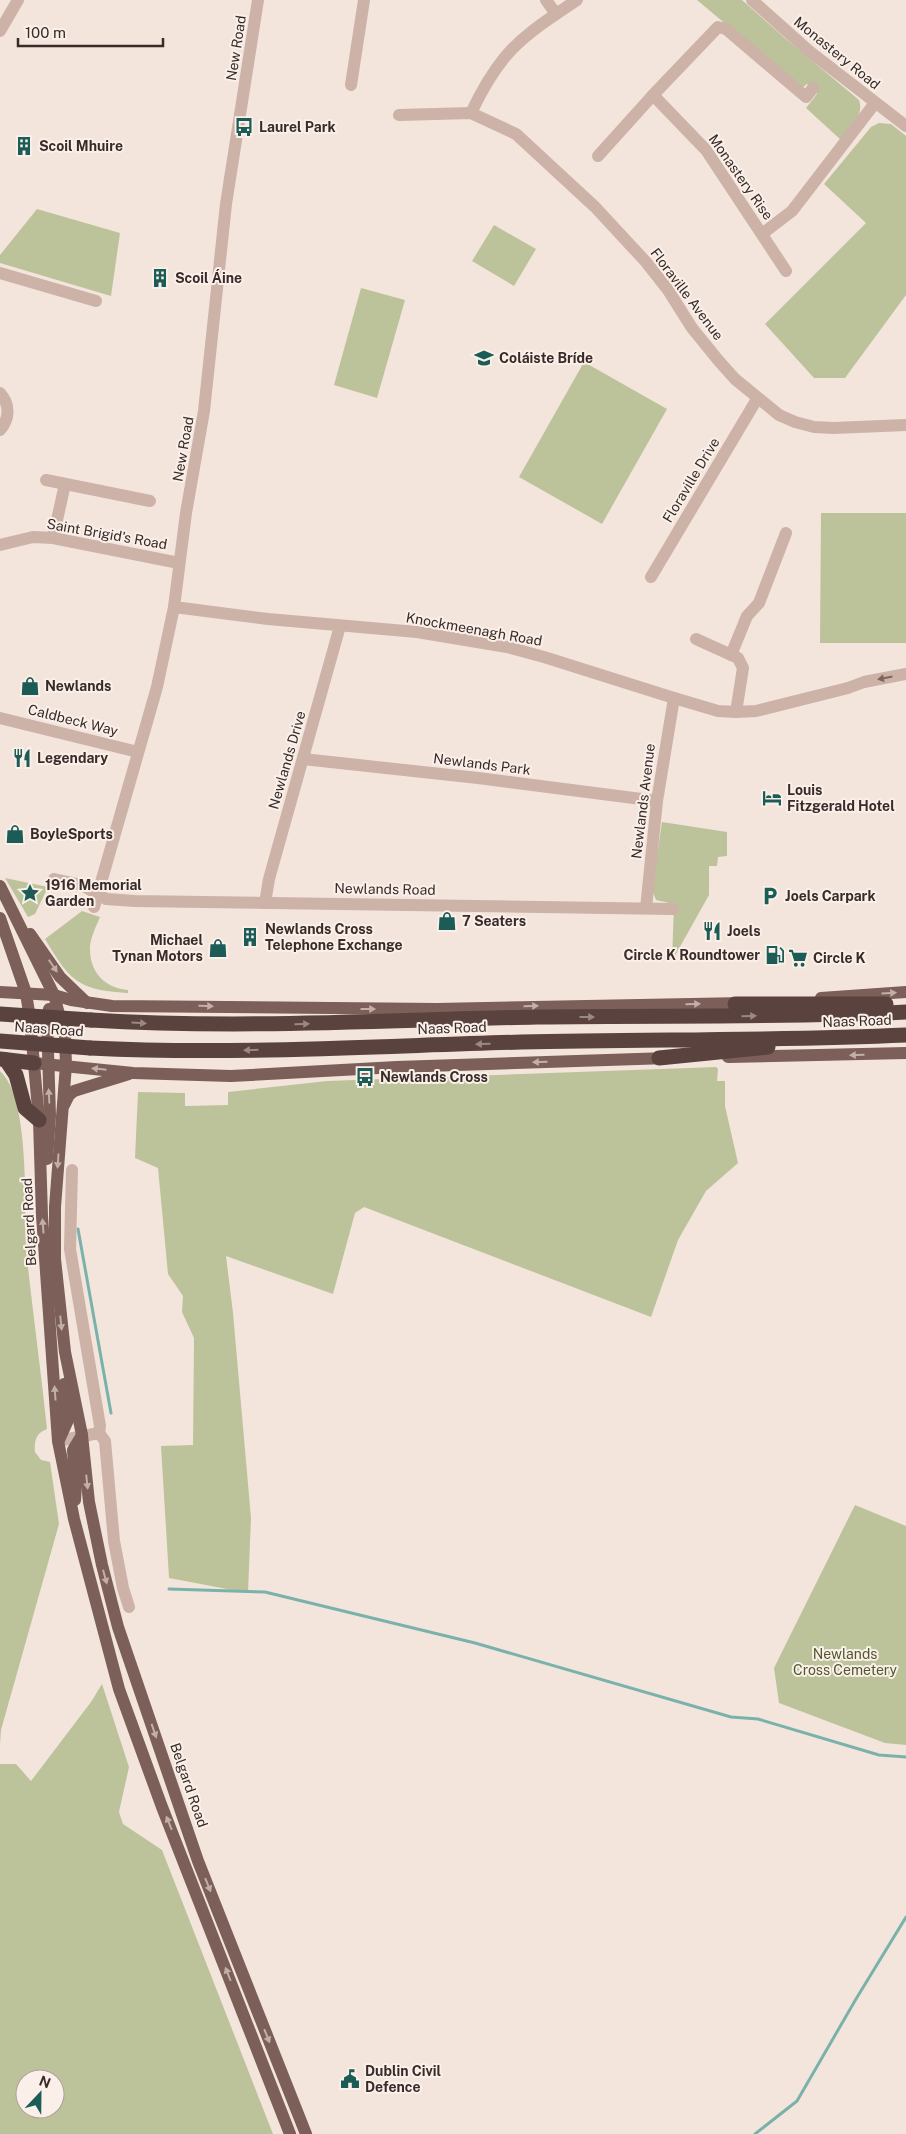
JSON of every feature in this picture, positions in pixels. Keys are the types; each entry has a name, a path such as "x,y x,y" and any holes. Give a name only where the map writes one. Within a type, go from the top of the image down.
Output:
{"highway":[{"path":"735,1004 856,1003 906,1005"},
{"name":"Naas Road","path":"0,1014 168,1024 256,1025 530,1017 756,1016 906,1012"},
{"name":"Naas Road","path":"0,1041 90,1048 223,1051 584,1041 826,1039 906,1035"},
{"path":"659,1058 754,1049 826,1039"},
{"path":"3,1059 40,1063"},
{"path":"3,1059 16,1075 25,1108 39,1120"}],"main road":[{"path":"0,886 14,912 60,977 87,1003"},
{"name":"Belgard Road","path":"14,912 55,1004 65,1037 66,1065 55,1207 55,1259 65,1352 82,1435 89,1502 102,1565 118,1627 198,1862 306,2134"},
{"name":"Belgard Road","path":"0,918 27,998 40,1063 39,1120 42,1197 58,1441 74,1518 119,1689 162,1807 290,2134"},
{"path":"1,994 13,980 17,965"},
{"name":"Naas Road","path":"1,994 55,1004 71,1000 112,1006 368,1009 735,1004 906,992"},
{"path":"42,1197 48,1153 50,1116 40,1063 47,1019 55,1004"},
{"path":"40,1063 132,1073 231,1076 397,1066 659,1058 821,1057 906,1054"},
{"path":"62,1112 69,1095 74,1091 132,1073"},
{"name":"Belgard Road","path":"58,1441 68,1420 62,1366 65,1352"},
{"name":"Belgard Road","path":"74,1518 76,1485 73,1450 82,1435"}],"street":[{"path":"0,31 18,0"},
{"name":"New Road","path":"96,901 159,679 174,607 179,563 204,410 226,204 258,0"},
{"path":"351,85 364,0"},
{"path":"546,0 556,14"},
{"path":"471,113 482,91 505,57 535,29 577,0"},
{"name":"Monastery Road","path":"752,0 809,50 906,126"},
{"path":"598,156 718,27 726,29 806,97 814,88"},
{"name":"Monastery Rise","path":"653,95 706,150 786,271"},
{"name":"Monastery Rise","path":"762,234 792,211 876,104"},
{"name":"Floraville Avenue","path":"399,116 471,113 516,134 595,207 646,262 668,290 692,328 718,360 757,399 779,415 814,427 906,424"},
{"path":"0,272 96,301"},
{"path":"0,393 8,411 7,420 0,430"},
{"name":"Floraville Drive","path":"652,577 757,399"},
{"path":"46,480 150,501"},
{"path":"54,538 65,484"},
{"path":"731,655 747,616 759,603 786,533"},
{"name":"Saint Brigid's Road","path":"0,545 33,537 54,538 179,563"},
{"name":"Knockmeenagh Road","path":"174,607 340,626 417,632 507,647 674,698 718,710 736,712 756,711 848,688 864,682 906,674"},
{"name":"Newlands Drive","path":"266,903 269,879 340,626"},
{"path":"696,639 738,658 743,668 736,712"},
{"name":"Newlands Avenue","path":"646,908 657,801 674,698"},
{"name":"Caldbeck Way","path":"0,718 138,752"},
{"name":"Newlands Park","path":"303,759 478,778 657,801"},
{"name":"Newlands Road","path":"54,879 82,885 96,901 106,899 673,909"},
{"path":"72,1170 70,1249 96,1399 100,1426 99,1433 105,1441 114,1541 123,1588 129,1607"},
{"path":"58,1441 99,1433"}],"green space":[{"path":"697,0 742,0 859,100 860,111 858,116 841,140 806,108 817,94 807,84 802,88"},
{"path":"879,123 891,124 906,136 906,295 845,378 814,378 765,324 866,223 824,184 871,127"},
{"path":"37,209 120,233 111,296 0,263 0,255"},
{"path":"494,225 536,249 514,286 472,261"},
{"path":"361,288 405,300 377,398 334,385"},
{"path":"584,362 667,409 602,524 519,477"},
{"path":"821,513 906,513 906,643 820,643"},
{"path":"662,822 727,832 727,856 718,857 717,866 709,866 709,895 672,961 674,904 656,900 652,890"},
{"path":"5,878 48,887 35,914 28,917"},
{"path":"82,911 100,917 90,947 93,967 107,983 120,989 128,990 128,993 97,989 77,981 61,965 45,939"},
{"path":"716,1067 718,1069 717,1081 725,1081 725,1106 738,1163 706,1191 678,1240 651,1317 364,1207 355,1213 333,1294 226,1256 233,1313 251,1518 248,1593 169,1578 161,1446 193,1445 194,1338 182,1312 183,1296 168,1274 158,1168 135,1158 138,1092 185,1093 185,1106 228,1105 228,1092 327,1081"},
{"path":"0,1071 10,1086 17,1106 22,1132 27,1258 47,1429 36,1438 35,1452 41,1460 50,1462 59,1524 1,1730 0,1745"},
{"name":"Newlands Cross Cemetery","path":"855,1505 906,1526 906,1745 885,1743 779,1703 774,1668"},
{"path":"102,1684 129,1767 119,1812 123,1824 162,1850 273,2134 0,2134 0,1764 16,1764 31,1781 91,1702"}],"waterway":[{"path":"78,1229 111,1413"},
{"path":"169,1589 265,1592 475,1643 731,1717 758,1719 879,1755 906,1757"},
{"path":"755,2134 797,2101 906,1917"}],"place":[{"name":"Laurel Park","path":"244,127"},
{"name":"Scoil Mhuire","path":"24,146"},
{"name":"Scoil Áine","path":"160,278"},
{"name":"Coláiste Bríde","path":"484,358"},
{"name":"Newlands","path":"30,686"},
{"name":"Legendary","path":"22,758"},
{"name":"Louis Fitzgerald Hotel","path":"772,798"},
{"name":"BoyleSports","path":"15,834"},
{"name":"1916 Memorial Garden","path":"30,893"},
{"name":"Joels Carpark","path":"770,896"},
{"name":"7 Seaters","path":"447,921"},
{"name":"Joels","path":"712,931"},
{"name":"Newlands Cross Telephone Exchange","path":"250,937"},
{"name":"Michael Tynan Motors","path":"218,948"},
{"name":"Circle K Roundtower","path":"775,955"},
{"name":"Circle K","path":"798,958"},
{"name":"Newlands Cross","path":"365,1077"},
{"name":"Dublin Civil Defence","path":"350,2079"}]}
